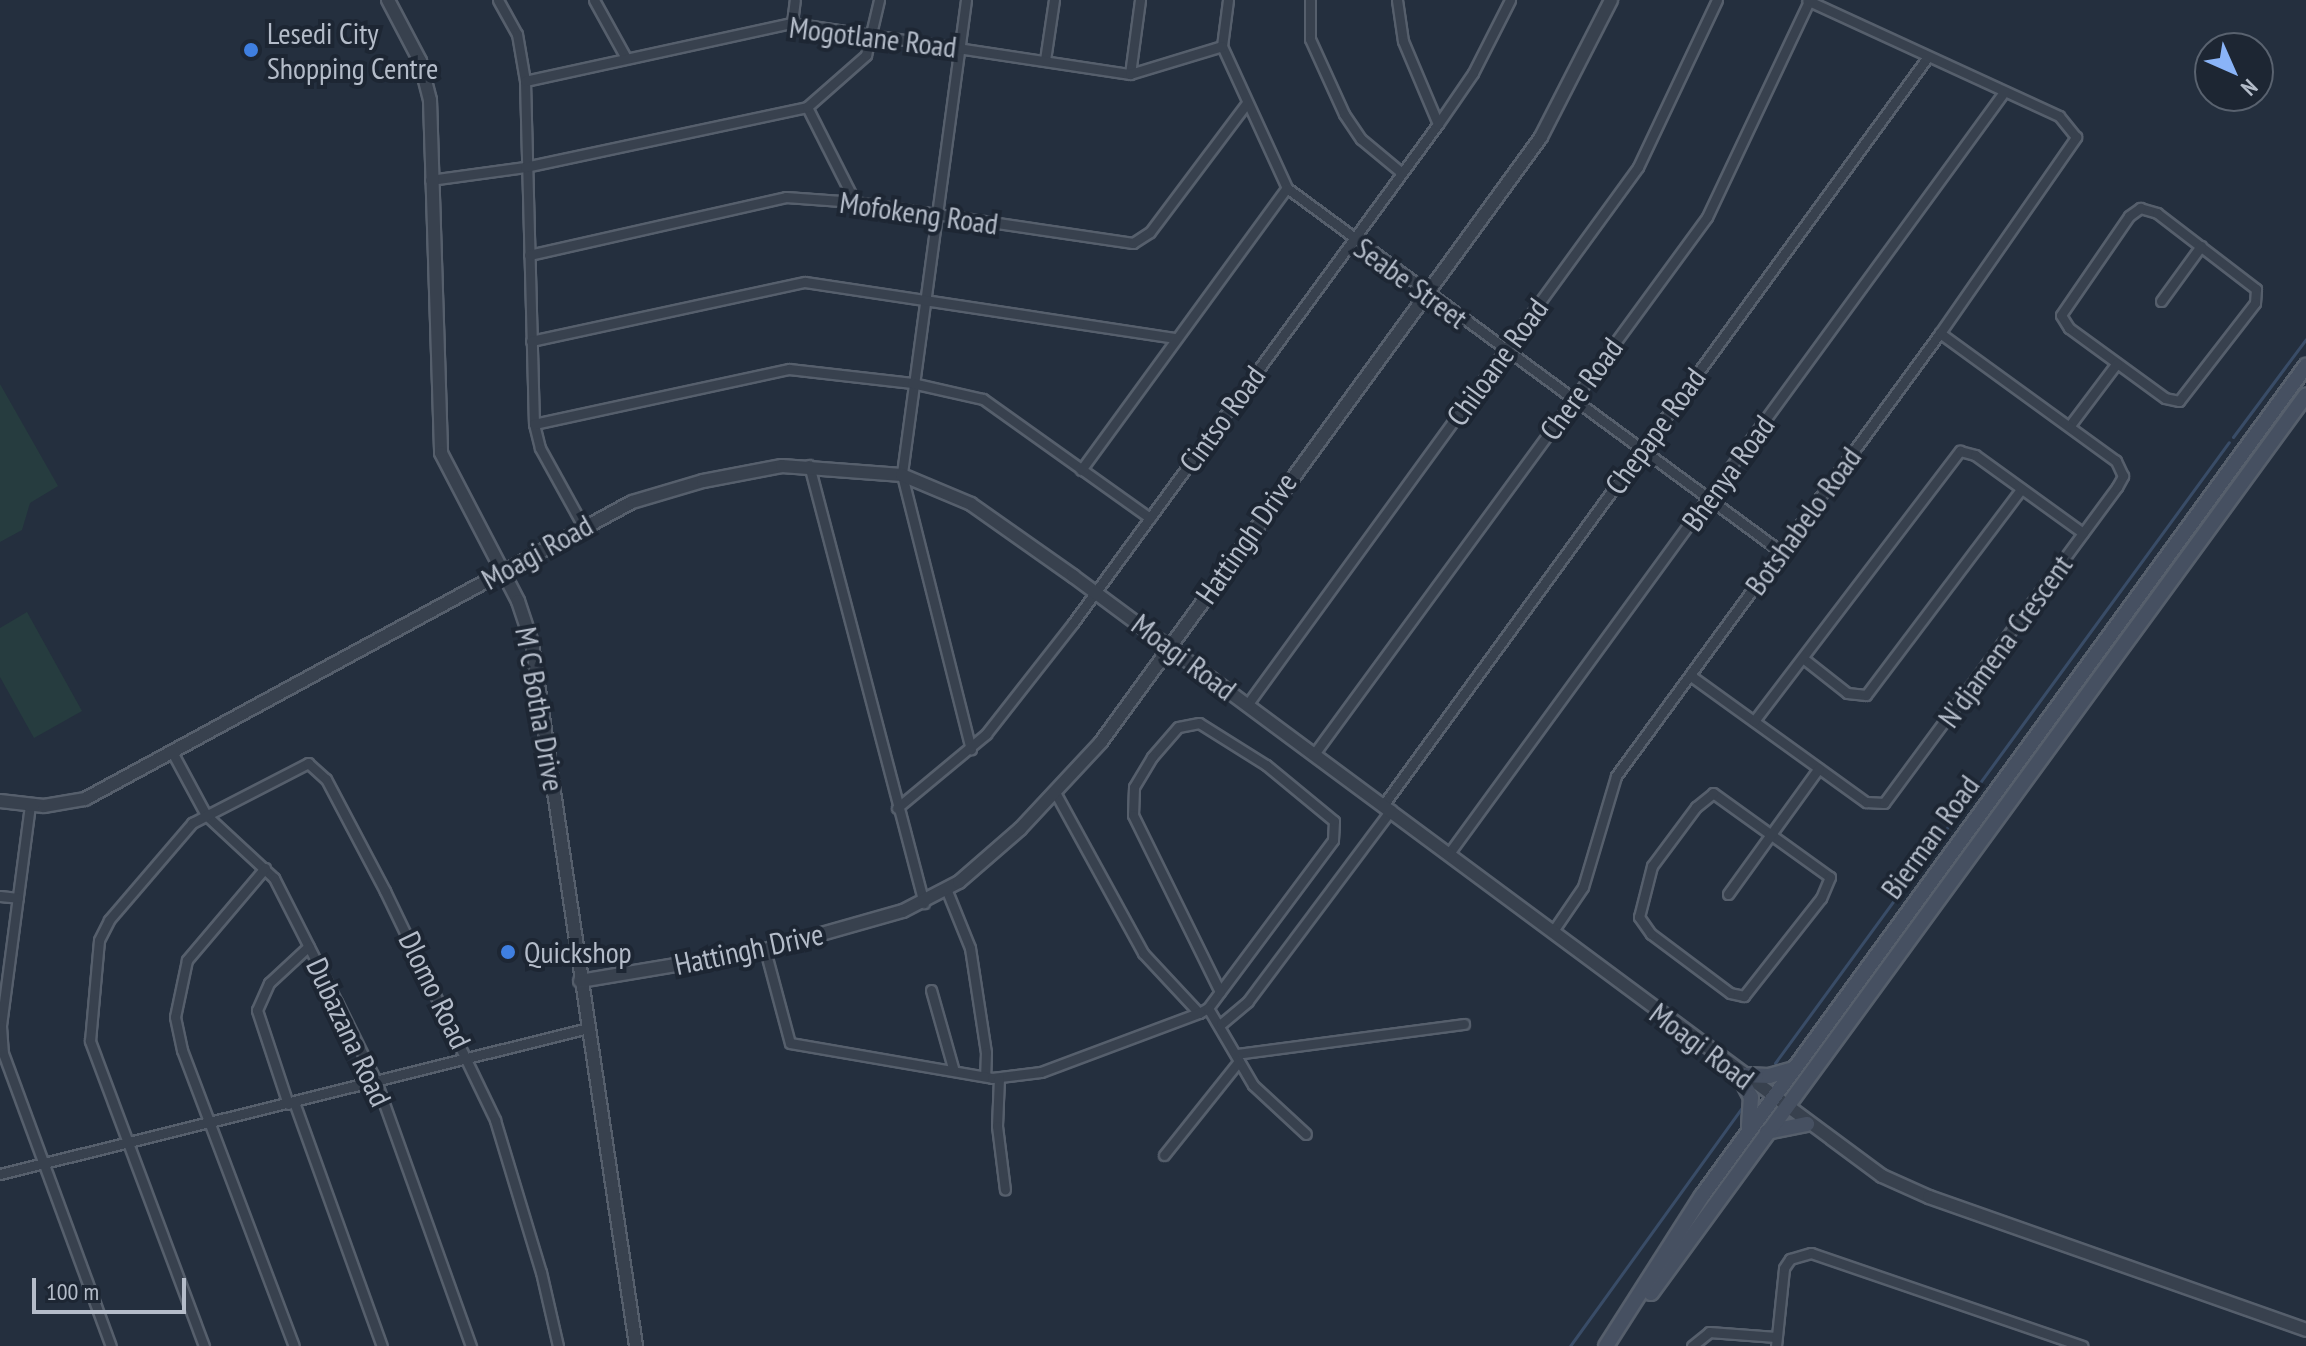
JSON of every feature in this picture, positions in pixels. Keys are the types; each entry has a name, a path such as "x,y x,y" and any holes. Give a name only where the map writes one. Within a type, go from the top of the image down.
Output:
{"main road":[{"name":"Bierman Road","path":"1606,1346 1793,1069 2306,366"},
{"name":"Bierman Road","path":"1615,1346 1767,1132 2306,395"},
{"path":"1749,1131 1751,1097 1740,1074 1793,1069"},
{"path":"1767,1132 1807,1124"}],"street":[{"name":"M C Botha Drive","path":"388,0 428,87 441,453 525,621 540,681 580,981 636,1346"},
{"path":"498,0 517,34 525,81 534,424 540,448 583,526"},
{"path":"594,0 626,58"},
{"path":"792,23 795,0"},
{"path":"430,180 525,167 807,107 860,62 874,36 879,0"},
{"path":"966,0 902,475 971,749"},
{"path":"1045,60 1054,0"},
{"path":"1130,74 1140,0"},
{"name":"Seabe Street","path":"1228,0 1222,46 1287,188 1352,240 1780,551"},
{"path":"1310,0 1310,39 1344,114 1361,139 1402,173"},
{"path":"1397,0 1403,41 1438,124"},
{"name":"Cintso Road","path":"897,808 971,749 1096,593 1438,124 1473,73 1510,0"},
{"name":"Hattingh Drive","path":"580,981 765,950 924,903 947,891 1056,794 1169,646 1541,137 1611,0"},
{"name":"Chiloane Road","path":"1247,705 1638,167 1717,0"},
{"path":"1808,0 2004,92"},
{"name":"Chere Road","path":"1314,754 1707,217 1808,0"},
{"name":"Mogotlane Road","path":"525,81 792,23 1130,74 1222,46"},
{"name":"Chepape Road","path":"1221,1024 1248,1001 1640,450 1927,58"},
{"name":"Botshabelo Road","path":"1553,931 1583,887 1610,788 2070,153 2076,137 2070,124 2004,92"},
{"name":"Bhenya Road","path":"1450,852 2004,92"},
{"name":"Mofokeng Road","path":"529,255 781,198 855,202 1138,241 1246,104"},
{"path":"807,107 855,202"},
{"path":"1081,470 1287,188"},
{"path":"2140,208 2152,210 2201,246 2253,285 2255,303 2179,401 2165,398 2065,324 2064,304 2140,208"},
{"path":"2161,301 2201,246"},
{"path":"531,341 793,283 924,298 1176,338"},
{"name":"N'djamena Crescent","path":"1691,676 1866,802 1878,805 1889,799 2117,487 2122,470 2071,424 1940,333"},
{"path":"2071,424 2117,363"},
{"path":"534,424 789,369 912,383 983,399 1150,518"},
{"path":"1754,721 1804,659 1956,454 1975,455 2083,533"},
{"path":"809,465 924,903"},
{"name":"Moagi Road","path":"0,801 30,805 77,802 632,502 694,483 771,467 809,465 902,475 971,504 1450,852 1772,1099 1907,1188 2306,1330"},
{"path":"1804,659 1847,693 1866,695 2021,489"},
{"path":"765,950 790,1043 999,1078 1041,1072 1204,1011 1220,992 1333,840 1336,828 1266,765 1192,721 1178,727 1152,757 1134,787 1131,805 1220,992"},
{"name":"Dubazana Road","path":"171,750 206,815 265,868 309,946 376,1081 471,1346"},
{"name":"Dlomo Road","path":"206,815 302,765 316,766 469,1060 508,1160 558,1346"},
{"path":"1728,894 1819,768"},
{"path":"1056,794 1143,953 1221,1024 1253,1085 1306,1134"},
{"path":"1708,795 1728,799 1772,832 1827,874 1830,882 1768,970 1739,996 1645,930 1639,917 1645,885 1652,866 1708,795"},
{"path":"30,805 1,1043 42,1163 111,1346"},
{"path":"204,1346 90,1041 99,940 109,920 186,829 206,815"},
{"path":"265,868 190,956 180,978 177,1033 294,1346"},
{"path":"947,891 970,948 986,1052 985,1076"},
{"path":"0,896 18,898"},
{"path":"309,946 269,983 257,1010 382,1346"},
{"path":"931,990 953,1068"},
{"path":"1164,1155 1238,1058 1464,1024"},
{"path":"0,1174 588,1028"},
{"path":"999,1078 997,1126 1005,1190"},
{"path":"1692,1346 1709,1332 1776,1342 1784,1268 1790,1259 1811,1253 2083,1346"}],"green space":[{"path":"0,384 58,486 30,503 22,530 0,542"},
{"path":"27,612 82,711 34,738 0,677 0,628"}],"waterway":[{"path":"2233,437 2306,339"},
{"path":"1775,1063 2229,442"},
{"path":"1570,1346 1743,1106"}],"place":[{"name":"Lesedi City Shopping Centre","path":"251,50"},
{"name":"Quickshop","path":"508,952"}]}
